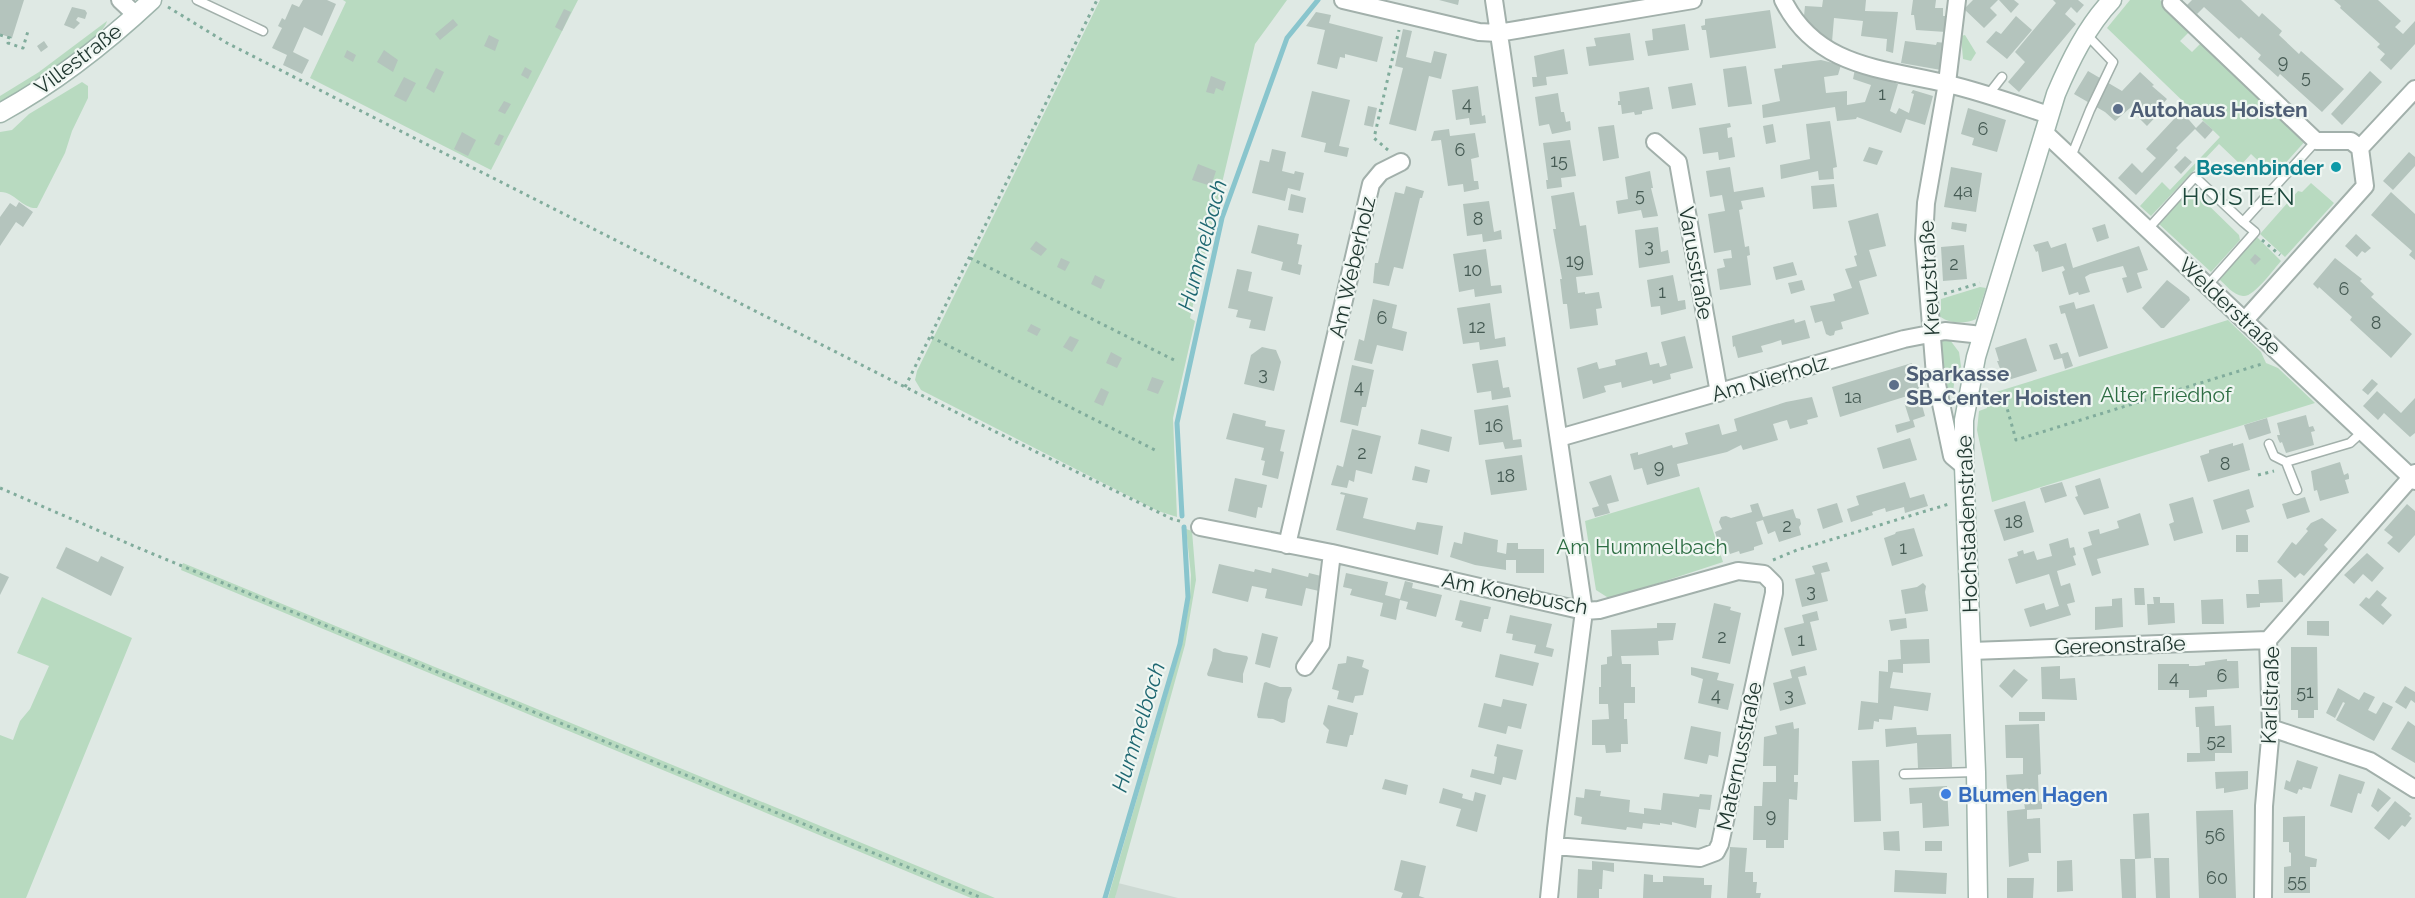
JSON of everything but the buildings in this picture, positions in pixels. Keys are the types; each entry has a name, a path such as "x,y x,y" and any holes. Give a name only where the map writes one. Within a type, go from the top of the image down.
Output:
{"main road":[{"name":"Hochstadenstraße","path":"1978,898 1976,772 1964,466 1964,420 1967,398 1982,336 2046,123 2066,71 2086,34 2112,0"},
{"name":"Villestraße","path":"0,113 75,64 136,15 158,3"}],"street":[{"path":"120,0 136,15"},
{"path":"1343,0 1479,32 1498,33 1693,0"},
{"path":"1494,0 1584,611 1549,898"},
{"path":"1783,0 1803,32 1833,53 1879,69 1947,83 1988,95 2046,123"},
{"path":"1947,0 1956,8"},
{"path":"2171,3 2316,141 2351,141 2360,148 2365,186 2245,320"},
{"name":"Kreuzstraße","path":"1956,8 1947,83 1926,203 1924,239 1935,375 1952,456 1964,466"},
{"path":"2360,148 2415,89"},
{"name":"Welderstraße","path":"2046,123 2071,157 2414,477"},
{"name":"Varusstraße","path":"1655,142 1678,162 1719,393"},
{"name":"Am Weberholz","path":"1287,545 1371,184 1381,172 1401,162"},
{"name":"Am Nierholz","path":"1559,438 1904,339 1961,332 1982,336"},
{"name":"Karlstraße","path":"2263,898 2264,806 2271,728 2268,640 2414,477"},
{"name":"Am Konebusch","path":"1193,525 1584,611 1599,610 1738,571 1764,574"},
{"path":"1305,667 1321,644 1332,554"},
{"name":"Maternusstraße","path":"1555,846 1700,858 1716,852 1720,844 1774,593 1774,584 1764,574"},
{"name":"Gereonstraße","path":"1971,651 2268,640"},
{"path":"2271,728 2370,761 2415,789"}],"lane":[{"path":"197,0 263,32"},
{"path":"2071,157 2113,62 2086,34"},
{"path":"1988,95 2002,77"},
{"path":"2244,222 2316,141"},
{"path":"2148,229 2195,177 2244,222 2254,232 2208,285"},
{"path":"2286,462 2350,443 2363,431"},
{"path":"2269,444 2274,456 2286,462 2297,490"},
{"path":"1904,774 1976,772"}],"path":[{"path":"905,387 1097,0"},
{"path":"158,3 227,43 905,387 1172,519 1193,525"},
{"path":"1401,162 1374,138 1402,14"},
{"path":"0,35 10,38 8,43 23,48 28,32"},
{"path":"2254,232 2292,267"},
{"path":"969,258 1178,362"},
{"path":"1928,299 1999,278"},
{"path":"930,337 1157,451"},
{"path":"1967,398 1980,394 1984,407 2005,401 2016,440 2266,363 2283,355"},
{"path":"0,488 982,898"},
{"path":"1764,574 1773,559 1797,550 1965,499"}],"shaded area":[{"path":"1118,883 1178,898 1115,898"}],"green space":[{"path":"343,0 578,0 491,170 310,78 346,2"},
{"path":"1100,0 1287,0 1255,44 1190,318 1195,321 1173,418 1177,517 1158,511 921,390 915,380 917,371"},
{"path":"2130,0 2160,0 2191,30 2180,41 2192,52 2204,40 2307,139 2274,176 2251,154 2241,165 2219,144 2151,216 2140,206 2162,182 2170,190 2220,137 2107,28"},
{"path":"107,21 102,30 77,52 0,102 0,96 39,72"},
{"path":"1965,35 1976,53 1971,61 1963,59 1961,36"},
{"path":"82,82 88,86 88,98 72,131 65,153 37,208 27,206 10,194 0,192 0,132 12,130 29,114"},
{"path":"2311,183 2334,203 2285,257 2260,234 2298,191 2302,192"},
{"path":"2187,193 2196,193 2239,235 2240,240 2211,272 2159,224"},
{"path":"2257,237 2281,261 2252,292 2243,296 2239,295 2219,279"},
{"path":"1980,287 1986,288 1976,319 1953,322 1938,315 1936,310 1941,310 1941,299"},
{"name":"Alter Friedhof","path":"2228,320 2261,352 2266,363 2278,368 2315,403 1992,502 1977,430 1979,411 1987,408 1983,396"},
{"path":"1935,338 1950,340 1959,352 1962,373 1961,377 1955,376 1953,392 1943,393"},
{"name":"Am Hummelbach","path":"1699,487 1723,562 1610,599 1596,590 1585,521"},
{"path":"1186,529 1192,531 1196,580 1185,645 1115,898 1108,898 1182,644 1190,597 1191,575"},
{"path":"183,563 995,898 971,898 181,570"},
{"path":"42,597 132,638 26,898 0,898 0,735 13,740 20,721 30,709 49,666 17,653"}],"waterway":[{"name":"Hummelbach","path":"1182,516 1177,423 1222,218 1287,38 1318,0"},
{"name":"Hummelbach","path":"1105,898 1180,644 1188,597 1184,527"}],"place":[{"name":"Autohaus Hoisten","path":"2118,109"},
{"name":"Besenbinder","path":"2336,167"},
{"name":"Sparkasse SB-Center Hoisten","path":"1894,385"},
{"name":"Blumen Hagen","path":"1946,794"}],"district":[{"name":"HOISTEN","path":"2239,196"}]}
